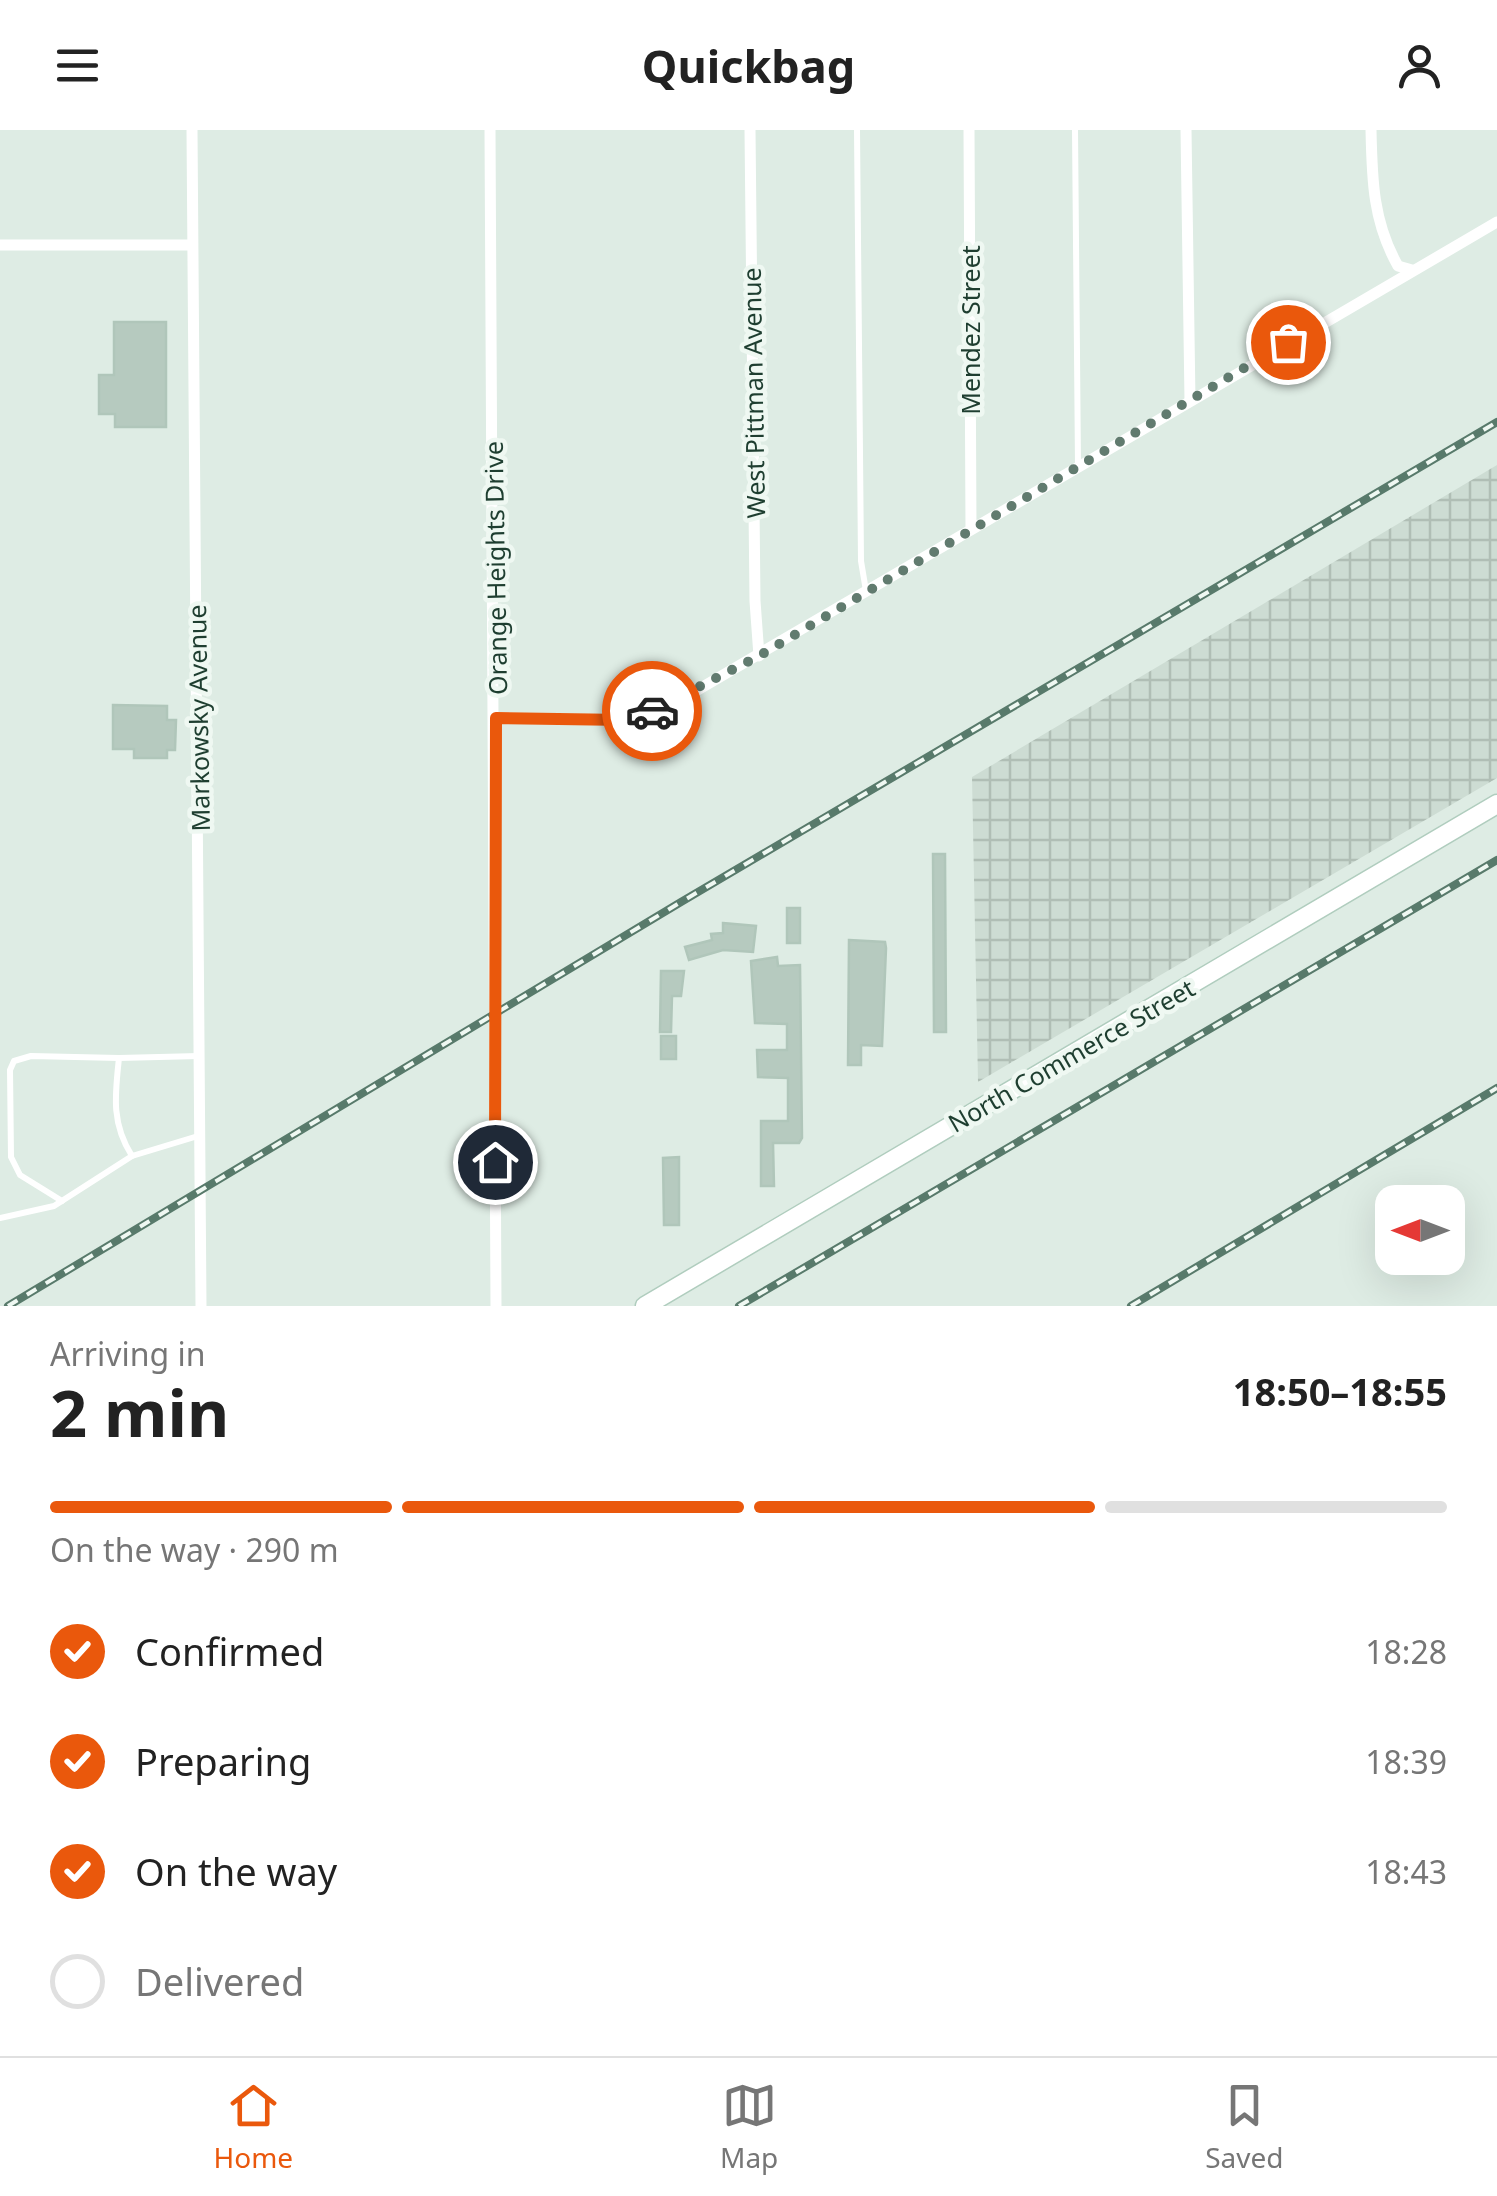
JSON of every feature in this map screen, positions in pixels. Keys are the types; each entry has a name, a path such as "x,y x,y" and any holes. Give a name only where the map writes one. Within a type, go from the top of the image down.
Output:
{"main road":[{"name":"North Commerce Street","path":"645,1306 1497,804"}],"street":[{"name":"Markowsky Avenue","path":"192,130 201,1306"},
{"name":"Orange Heights Drive","path":"490,130 496,1306"},
{"name":"West Pittman Avenue","path":"750,130 754,601 759,656"},
{"name":"Mendez Street","path":"969,130 972,529"},
{"path":"1186,130 1190,401"},
{"path":"1371,130 1374,206 1384,242 1398,266 1412,270"},
{"path":"496,718 625,720 676,702 1497,222"},
{"path":"0,245 191,244"}],"lane":[{"path":"858,130 861,561 866,592"},
{"path":"1075,130 1078,467"},
{"path":"62,1201 20,1176 11,1157 10,1070 14,1061 31,1056 200,1056"},
{"path":"119,1058 114,1106 119,1135 132,1156"},
{"path":"0,1218 62,1201 132,1156 199,1135"}],"shaded area":[{"path":"1497,465 1497,778 978,1082 972,777"}],"building":[{"path":"114,322 166,322 166,427 115,427 115,414 99,414 99,375 114,375"},
{"path":"113,705 167,706 167,720 176,720 175,750 167,750 167,758 134,758 134,749 113,749"},
{"path":"933,854 945,854 946,1032 934,1032"},
{"path":"787,908 800,908 800,943 787,943"},
{"path":"723,923 756,926 753,952 723,950 689,960 685,947 712,940 711,934 723,933"},
{"path":"849,940 885,942 886,948 882,1046 861,1045 861,1065 848,1065"},
{"path":"777,957 778,966 800,965 802,1138 799,1143 773,1143 774,1186 761,1186 761,1121 788,1121 788,1078 758,1077 757,1050 787,1050 787,1024 755,1023 751,961"},
{"path":"661,971 684,971 681,996 672,996 671,1032 660,1032"},
{"path":"661,1036 676,1036 676,1059 661,1059"},
{"path":"679,1157 679,1225 664,1225 663,1158"}],"railway":[{"path":"8,1306 681,902 1497,422"},
{"path":"739,1306 1497,860"},
{"path":"1131,1306 1497,1088"}],"way so far":[{"path":"652,711 759,656 1288,342"}],"route":[{"path":"495,1162 496,718 625,720 652,711"}]}
